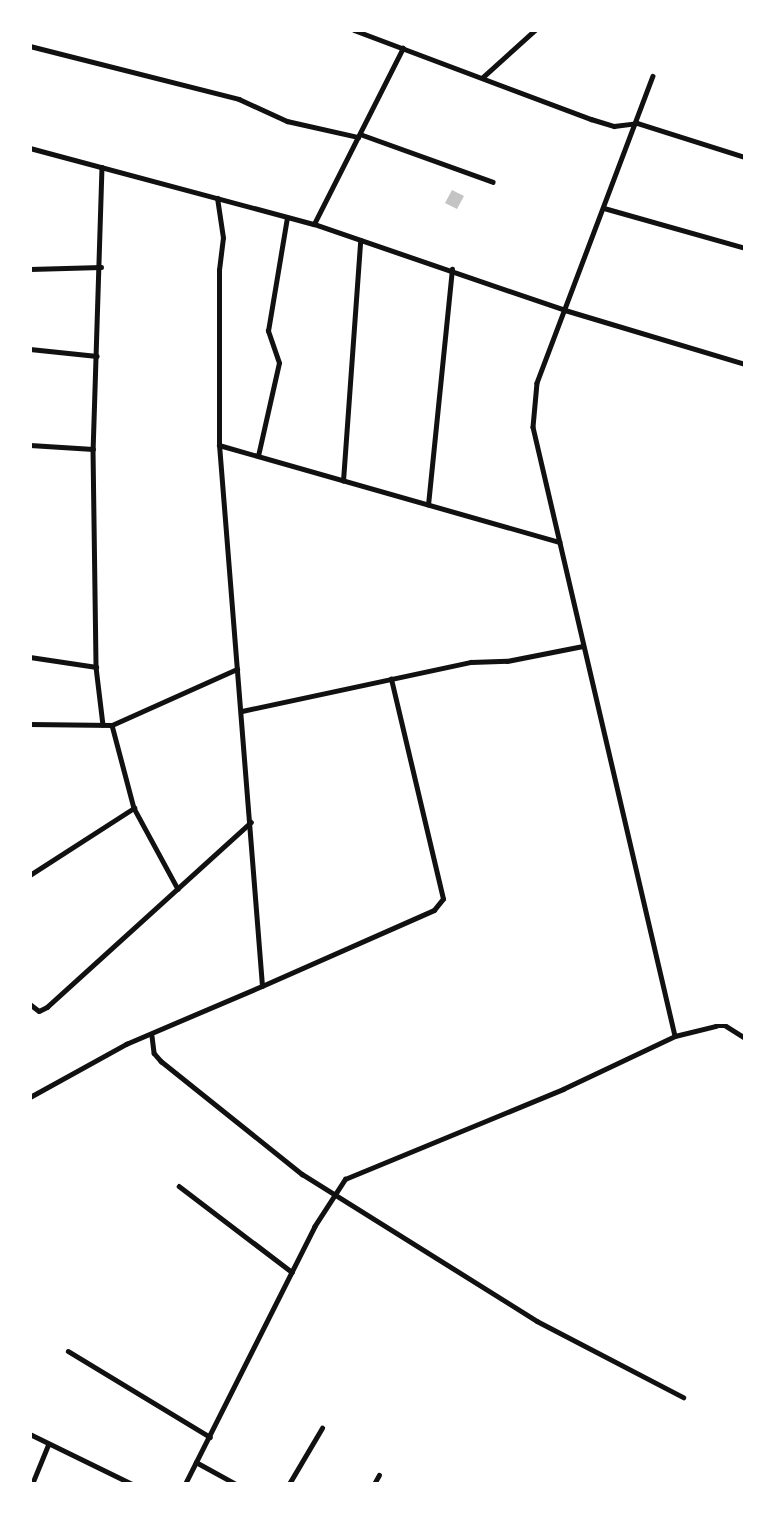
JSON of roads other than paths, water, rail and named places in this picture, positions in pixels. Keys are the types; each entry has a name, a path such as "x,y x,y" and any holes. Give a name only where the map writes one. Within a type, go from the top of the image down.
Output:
{"street":[{"path":"354,30 614,127 636,123 745,157"},
{"path":"483,77 535,30"},
{"path":"30,46 239,99 287,121 359,135 493,182"},
{"path":"314,224 403,48"},
{"path":"653,76 565,310 533,404 533,427 675,1036"},
{"path":"30,148 314,224 452,269 565,310 745,364"},
{"path":"102,167 93,449 96,667 103,725"},
{"path":"217,198 223,238 219,445 237,669 243,710 262,986"},
{"path":"604,208 745,248"},
{"path":"258,456 279,363 268,331 288,218"},
{"path":"343,481 360,241"},
{"path":"30,269 100,267"},
{"path":"428,505 452,269"},
{"path":"30,349 97,356"},
{"path":"30,445 93,449"},
{"path":"219,445 559,542"},
{"path":"243,710 391,679 583,646"},
{"path":"30,657 96,667"},
{"path":"30,724 112,725 237,669"},
{"path":"30,1097 126,1044 152,1036 434,909 443,899 391,679"},
{"path":"112,725 134,808 178,889"},
{"path":"30,875 134,808"},
{"path":"30,1004 39,1011 47,1007 251,822"},
{"path":"185,1484 292,1272 333,1194 345,1179 366,1167 563,1089 675,1036 726,1026 745,1038"},
{"path":"152,1036 154,1053 177,1075 333,1194 537,1321 683,1397"},
{"path":"179,1186 292,1272"},
{"path":"68,1351 210,1437"},
{"path":"289,1484 321,1428"},
{"path":"30,1434 132,1484"},
{"path":"32,1484 48,1445"},
{"path":"197,1462 236,1484"},
{"path":"374,1484 379,1475"}]}
